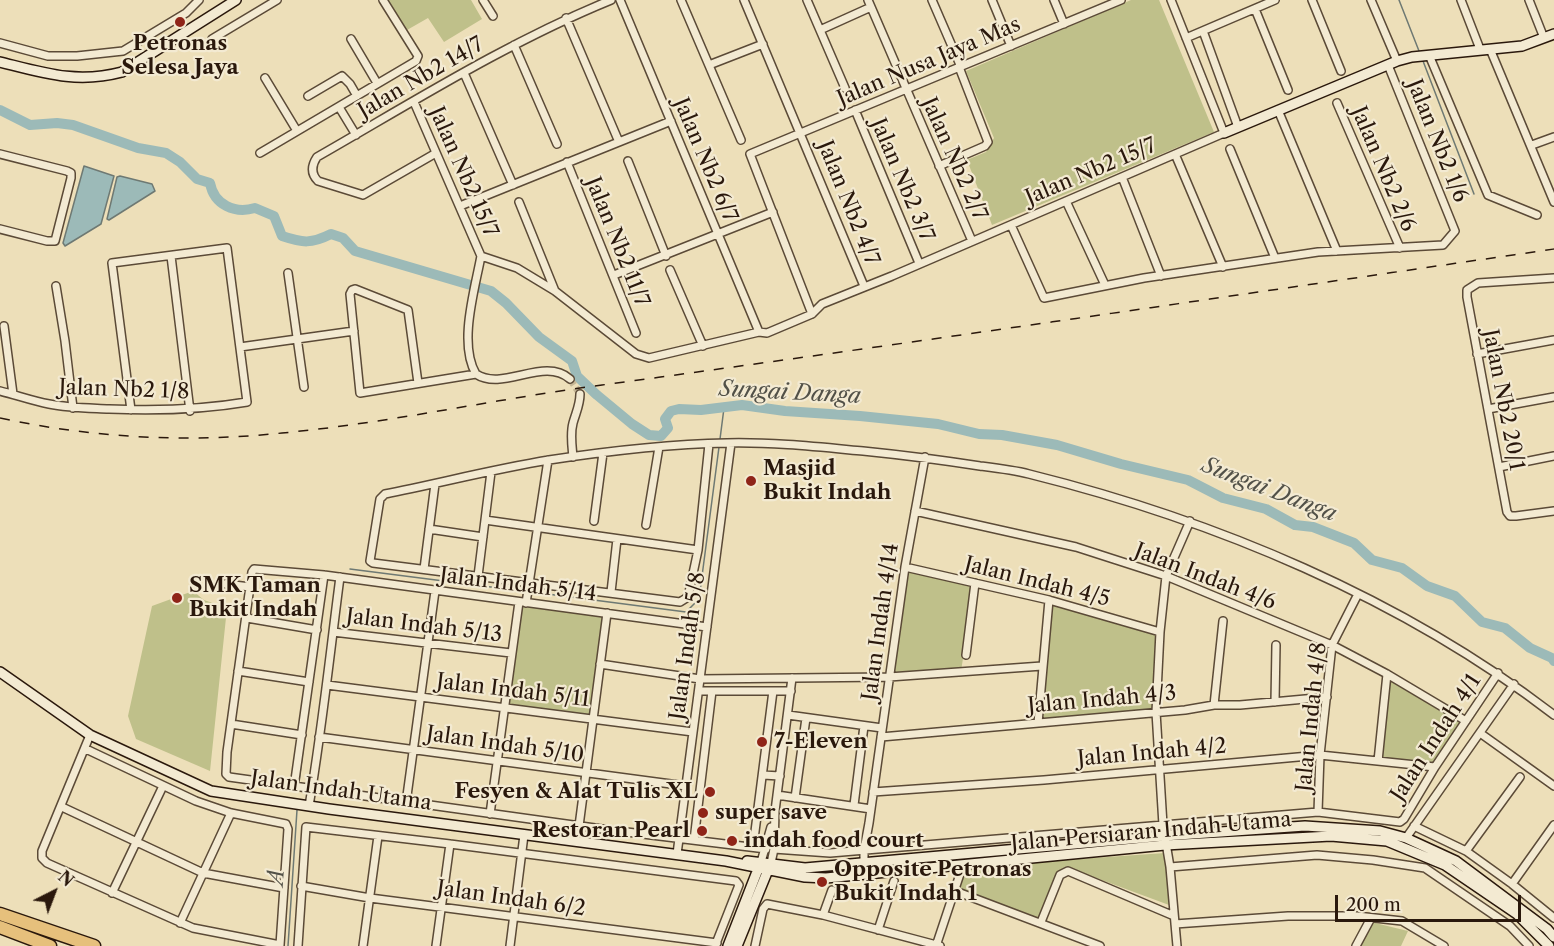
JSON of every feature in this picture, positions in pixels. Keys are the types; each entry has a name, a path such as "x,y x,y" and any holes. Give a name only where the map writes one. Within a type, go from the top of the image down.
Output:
{"highway":[{"path":"0,905 42,929"},
{"path":"0,914 94,946"},
{"path":"0,927 50,946"},
{"path":"0,932 28,938"}],"main road":[{"path":"0,62 68,78 101,77 122,72 236,0"},
{"path":"1224,133 1392,63 1430,55 1522,46 1554,34"},
{"path":"0,672 12,682"},
{"path":"0,679 12,682"},
{"name":"Jalan Indah Utama","path":"12,682 90,735 211,791 765,866"},
{"name":"Jalan Persiaran Indah Utama","path":"765,866 805,877 826,878 963,865 1305,826 1380,831 1406,838 1456,861 1547,929 1554,938"},
{"name":"Jalan Persiaran Indah Utama","path":"765,866 805,868 1164,841 1331,836 1387,841 1445,865 1517,914 1550,946"},
{"path":"728,946 765,866"},
{"path":"737,946 765,866"}],"street":[{"path":"0,43 48,56 77,56 123,51 186,13 199,0"},
{"path":"212,39 277,0"},
{"path":"260,153 416,61 418,56 383,0"},
{"path":"483,0 493,16"},
{"name":"Jalan Nb2 14/7","path":"436,153 363,195 318,182 312,168 316,157 464,73 566,18 611,0"},
{"name":"Jalan Nb2 6/7","path":"620,0 759,332"},
{"path":"681,0 741,140"},
{"name":"Jalan Nb2 4/7","path":"744,0 864,286"},
{"path":"807,0 845,88"},
{"path":"932,0 988,141 985,146 939,166"},
{"path":"992,0 1011,46"},
{"path":"1054,0 1064,24"},
{"name":"Jalan Nusa Jaya Mas","path":"773,212 750,154 1121,0"},
{"path":"1171,0 1224,133"},
{"path":"1186,38 1275,0"},
{"path":"1312,0 1341,71"},
{"name":"Jalan Nb2 1/6","path":"1371,0 1455,231 1443,245 1400,248"},
{"path":"1461,0 1532,145 1554,202"},
{"path":"1529,0 1544,38"},
{"path":"820,30 869,3"},
{"name":"Jalan Nb2 2/7","path":"869,3 972,241"},
{"path":"1255,9 1288,90"},
{"path":"566,18 619,142"},
{"path":"1203,31 1238,127"},
{"path":"351,39 377,83"},
{"path":"709,65 763,44"},
{"path":"514,45 557,144"},
{"path":"1430,55 1488,195 1537,215"},
{"path":"464,73 513,185"},
{"path":"308,96 342,76 357,96"},
{"path":"265,78 297,131"},
{"name":"Jalan Nb2 15/7","path":"414,102 481,256 517,268 555,291 642,357 649,358 759,332 767,333 812,314 822,304 1224,133"},
{"name":"Jalan Nb2 2/6","path":"1337,103 1400,248"},
{"path":"339,107 356,135"},
{"name":"Jalan Nb2 3/7","path":"855,110 919,263"},
{"path":"1278,110 1337,251"},
{"path":"460,206 670,121"},
{"path":"1532,145 1554,137"},
{"path":"1230,149 1275,258"},
{"path":"0,154 71,173 55,241 0,229"},
{"path":"1175,154 1223,267"},
{"path":"628,161 666,256"},
{"name":"Jalan Nb2 11/7","path":"567,162 636,333"},
{"path":"1122,177 1161,276"},
{"path":"1066,201 1105,285"},
{"path":"519,202 555,291"},
{"path":"614,276 773,212 812,314"},
{"path":"1011,225 1044,298 1105,285 1275,258 1318,252 1400,248"},
{"path":"131,410 112,263 227,248 240,348 354,331"},
{"path":"171,256 190,411"},
{"path":"476,374 471,366 469,319 481,256"},
{"path":"670,270 703,346"},
{"path":"288,273 304,387"},
{"name":"Jalan Nb2 20/1","path":"1554,278 1478,283 1467,290 1507,512 1510,516 1516,516 1554,511"},
{"path":"56,286 72,408"},
{"path":"418,383 408,310 352,290 350,294 360,393 476,374 488,379 555,371 570,379"},
{"path":"4,326 13,394"},
{"path":"1478,354 1554,339"},
{"name":"Jalan Nb2 1/8","path":"0,391 47,404 72,408 190,411 247,402 240,348"},
{"path":"573,457 571,434 573,421 580,407 580,394"},
{"path":"1488,409 1554,396"},
{"path":"709,444 698,550 691,590 688,597 680,602 370,561 382,496 548,460 659,447 709,444 731,443 829,448 926,457 1027,473 1190,521 1276,554 1358,594 1498,673 1554,715"},
{"name":"Jalan Indah 5/8","path":"677,854 731,443"},
{"path":"646,525 659,447"},
{"path":"594,521 603,453"},
{"path":"1498,467 1554,456"},
{"name":"Jalan Indah 4/14","path":"864,864 864,850 905,567 926,457"},
{"path":"490,814 512,653 522,602 529,583 548,460"},
{"path":"478,576 491,472"},
{"path":"424,569 435,484"},
{"name":"Jalan Indah 4/6","path":"915,511 1076,548 1166,576 1332,645 1387,674 1466,721"},
{"path":"485,520 698,550"},
{"path":"1177,946 1170,867 1162,825 1156,712 1160,632 1166,576 1190,521"},
{"path":"429,529 483,537"},
{"path":"611,592 617,539"},
{"name":"Jalan Indah 4/5","path":"905,567 1049,600 1160,632"},
{"name":"Jalan Indah 5/14","path":"250,587 254,569 324,575 707,627"},
{"path":"294,787 324,575"},
{"path":"309,806 340,577"},
{"path":"966,656 975,583"},
{"path":"226,584 250,587 231,724 302,735"},
{"path":"406,803 435,591"},
{"name":"Jalan Indah 4/8","path":"1318,812 1320,755 1332,645 1358,594"},
{"path":"1038,723 1049,600"},
{"path":"579,826 607,613"},
{"path":"247,618 316,630"},
{"path":"1214,705 1223,621"},
{"name":"Jalan Indah 5/13","path":"333,632 512,653"},
{"path":"1275,702 1276,645"},
{"path":"600,664 700,679 889,678 1042,666"},
{"path":"238,671 309,682"},
{"name":"Jalan Indah 4/1","path":"231,724 225,769 229,777 579,826 818,854 1318,812 1400,822 1498,673"},
{"path":"1378,761 1387,674"},
{"path":"765,866 770,849 792,678"},
{"path":"1406,838 1514,684"},
{"name":"Jalan Indah 5/11","path":"327,685 693,732"},
{"path":"699,691 791,691"},
{"path":"694,840 712,691"},
{"path":"753,847 773,691"},
{"name":"Jalan Indah 4/3","path":"881,737 1214,705 1240,705 1327,697"},
{"path":"788,715 882,728"},
{"path":"795,798 806,718"},
{"path":"854,806 864,726"},
{"path":"1480,732 1554,786"},
{"path":"86,749 196,801 231,813 286,824 288,829 280,945 193,928 47,863 42,858 42,851 90,735"},
{"name":"Jalan Indah 5/10","path":"319,737 686,786"},
{"name":"Jalan Indah 4/2","path":"873,792 1044,780 1320,755 1435,767"},
{"path":"689,764 703,766"},
{"path":"763,775 780,776"},
{"path":"1466,852 1520,777"},
{"path":"112,893 163,786"},
{"path":"777,795 871,809"},
{"path":"62,807 203,873 284,888"},
{"path":"180,923 231,813"},
{"path":"1512,884 1554,825"},
{"path":"1414,826 1466,852 1512,884 1554,918"},
{"path":"298,946 306,827 450,843 736,881 739,885 716,945"},
{"path":"510,946 525,835"},
{"path":"363,946 378,836"},
{"path":"436,946 450,843"},
{"path":"1170,867 1317,855 1425,868 1510,926 1529,946"},
{"path":"755,946 763,909 767,904 823,915 937,946 963,865"},
{"path":"1041,922 1060,875 1064,872 1071,872 1174,916"},
{"path":"878,930 894,881"},
{"name":"Jalan Indah 6/2","path":"301,886 370,898 716,945"},
{"path":"823,915 832,890"},
{"path":"955,891 1100,946"},
{"path":"1175,924 1320,915 1371,918 1402,921 1443,946"},
{"path":"1356,946 1371,918"}],"green space":[{"path":"388,0 471,0 482,19 444,42 428,18 407,30"},
{"path":"1131,0 1159,0 1214,132 992,225 967,160 986,152 994,138 966,71"},
{"path":"909,572 975,583 961,671 893,673"},
{"path":"193,591 204,600 227,608 210,771 136,739 128,716 152,606"},
{"path":"519,602 607,613 593,718 504,708"},
{"path":"1050,602 1158,634 1154,711 1043,719"},
{"path":"1389,676 1464,720 1435,767 1379,759"},
{"path":"1165,853 1169,905 1065,868 1058,873 1039,919 957,889 964,867"},
{"path":"1371,922 1408,931 1401,946 1360,946"}],"water":[{"path":"84,166 114,176 101,224 65,246 63,243"},
{"path":"117,177 152,184 155,191 109,220 107,219"}],"waterway":[{"path":"1399,0 1419,51"},
{"path":"1423,61 1474,194"},
{"name":"Sungai Danga","path":"0,110 30,125 57,123 73,125 138,148 166,153 180,162 197,179 210,183 216,197 226,206 240,210 255,208 274,216 282,236 307,241 318,240 331,234 343,238 355,251 491,291 539,337 572,361 577,376 597,395 649,435 661,436 668,428 665,419 671,411 742,405 785,411 938,424 979,434 1002,435 1057,445 1121,464 1188,480 1223,498 1266,509 1295,525 1313,527 1354,543 1372,560 1402,568 1427,586 1455,596 1482,622 1505,628 1530,648 1554,661"},
{"path":"720,439 724,408"},
{"path":"532,592 686,612 699,599 719,447"},
{"path":"350,569 522,591"},
{"path":"299,781 307,719"},
{"name":"A","path":"288,946 297,810"}],"tunnel":[{"path":"570,379 580,394"}],"railway":[{"path":"0,418 70,430 141,437 211,438 322,429 562,391 1554,249"}],"place":[{"name":"Petronas Selesa Jaya","path":"180,22"},
{"name":"Masjid Bukit Indah","path":"751,481"},
{"name":"SMK Taman Bukit Indah","path":"177,598"},
{"name":"7-Eleven","path":"762,742"},
{"name":"Fesyen & Alat Tulis XL","path":"710,792"},
{"name":"super save","path":"703,813"},
{"name":"Restoran Pearl","path":"702,831"},
{"name":"indah food court","path":"732,841"},
{"name":"Opposite Petronas Bukit Indah 1","path":"822,882"}]}
